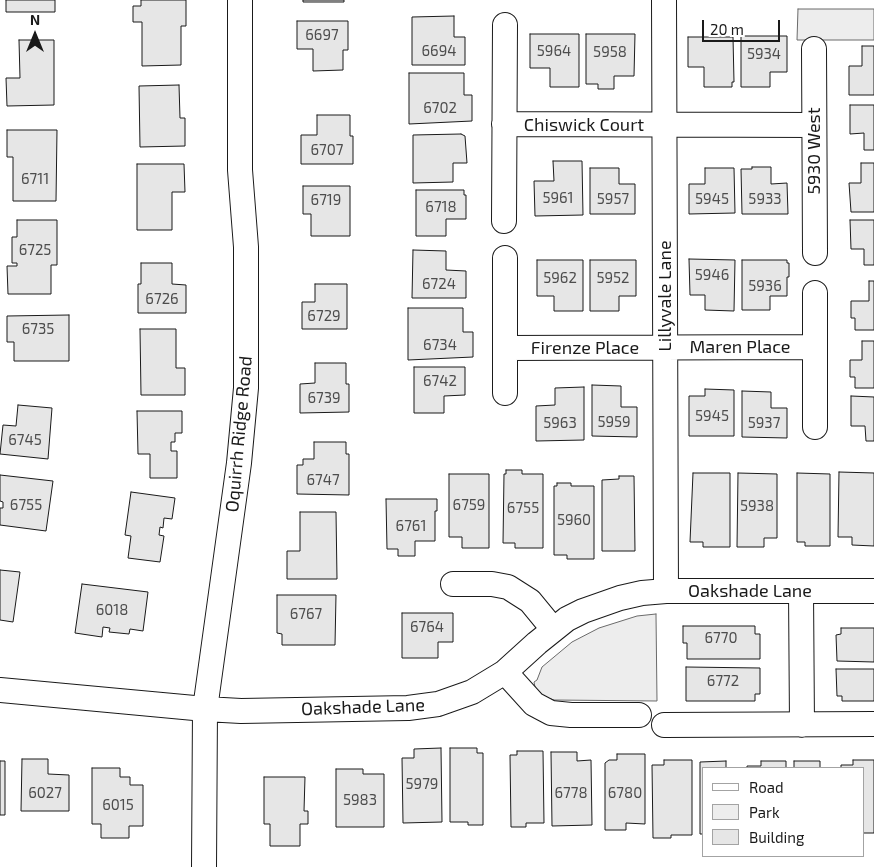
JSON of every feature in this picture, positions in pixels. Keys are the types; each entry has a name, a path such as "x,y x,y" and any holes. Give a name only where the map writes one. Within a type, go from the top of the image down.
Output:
{"street":[{"name":"Oquirrh Ridge Road","path":"204,867 205,709 239,463 246,388 246,247 240,170 240,0"},
{"name":"Lillyvale Lane","path":"664,0 666,591"},
{"name":"Chiswick Court","path":"504,221 505,25"},
{"name":"5930 West","path":"814,49 815,253"},
{"name":"Chiswick Court","path":"504,124 814,125"},
{"name":"Firenze Place","path":"505,258 506,392"},
{"name":"Maren Place","path":"815,293 815,427"},
{"name":"Maren Place","path":"665,348 815,347"},
{"name":"Firenze Place","path":"506,348 665,348"},
{"path":"453,584 492,584 508,587 530,601 553,629"},
{"name":"Oakshade Lane","path":"0,690 241,711 384,709 423,706 438,704 472,692 505,672 553,629 583,611 620,598 642,593 666,591 874,591"},
{"path":"801,591 802,724"},
{"path":"505,672 534,704 551,712 571,715 640,715"},
{"path":"664,725 874,724"}],"green space":[{"path":"798,9 874,9 874,40 797,40"},
{"path":"656,614 657,701 554,700 545,697 535,687 534,682 537,680 542,667 572,642 599,628 637,616"}],"building":[{"path":"6,0 55,0 55,12 6,12"},
{"path":"141,0 186,0 186,26 181,26 181,65 142,66 142,22 133,22 133,6 141,6"},
{"path":"303,0 344,0 344,2 303,2"},
{"path":"454,16 454,37 465,37 465,65 412,65 412,17"},
{"path":"297,21 348,21 348,50 343,50 343,70 313,71 313,49 297,49"},
{"path":"530,34 579,34 579,87 550,87 550,68 530,68"},
{"path":"586,34 635,34 634,76 614,76 614,89 598,89 598,84 586,84"},
{"path":"741,36 787,36 787,72 770,72 770,87 741,87"},
{"path":"688,37 733,37 734,82 732,82 732,87 704,87 704,67 688,67"},
{"path":"19,40 54,40 54,105 7,106 6,78 20,78"},
{"path":"862,46 874,46 874,95 849,95 849,66 862,66"},
{"path":"409,73 464,73 464,95 472,95 472,121 409,124"},
{"path":"179,85 180,118 185,118 185,146 140,147 139,86"},
{"path":"850,105 874,105 874,150 864,150 864,133 850,134"},
{"path":"317,115 350,115 350,136 353,136 353,164 301,164 301,135 317,135"},
{"path":"7,130 57,130 56,201 13,201 13,157 7,157"},
{"path":"461,134 465,136 467,163 453,163 453,182 413,183 413,135"},
{"path":"553,161 582,161 583,215 535,216 534,181 554,181"},
{"path":"861,163 874,163 874,212 851,212 849,183 861,183"},
{"path":"137,164 184,164 185,192 172,192 172,230 137,230"},
{"path":"752,167 771,167 771,184 787,183 788,214 742,214 741,169 752,169"},
{"path":"590,168 619,168 619,184 635,184 635,214 590,214"},
{"path":"705,168 734,168 735,213 689,214 689,184 705,184"},
{"path":"303,186 350,186 350,236 311,236 311,214 303,214"},
{"path":"416,190 464,190 464,195 466,195 466,219 446,219 446,236 416,236"},
{"path":"17,220 57,220 57,265 51,265 51,294 8,294 7,266 17,266 17,263 12,263 12,237 17,237"},
{"path":"850,220 874,220 874,265 864,265 864,249 851,249"},
{"path":"413,250 446,251 446,270 466,271 466,298 412,298"},
{"path":"689,259 735,260 734,311 705,310 705,295 690,295"},
{"path":"537,260 583,260 583,311 554,311 554,296 537,296"},
{"path":"590,260 636,260 636,296 619,296 619,311 590,311"},
{"path":"742,260 787,260 787,263 789,263 789,277 787,277 787,296 770,296 770,310 742,310"},
{"path":"141,263 172,263 172,284 186,285 186,313 138,313 138,284 141,284"},
{"path":"869,281 874,281 874,330 855,330 855,318 851,318 851,301 869,301"},
{"path":"315,284 347,284 347,329 302,329 302,302 315,302"},
{"path":"408,308 463,308 463,332 473,332 473,357 408,360"},
{"path":"69,315 69,361 14,361 14,342 7,342 7,316"},
{"path":"140,329 176,329 176,368 185,368 185,395 141,395"},
{"path":"862,341 874,341 874,388 855,388 855,377 850,377 850,360 862,360"},
{"path":"315,363 346,363 346,384 349,384 349,412 300,413 300,384 315,383"},
{"path":"414,367 465,367 465,395 444,396 444,413 414,413"},
{"path":"592,385 621,386 621,407 637,407 637,437 592,436"},
{"path":"584,387 584,440 536,441 536,406 555,405 555,388"},
{"path":"705,389 734,390 734,436 689,436 689,396 705,396"},
{"path":"742,391 771,392 771,408 787,408 787,438 742,437"},
{"path":"851,396 874,397 874,441 866,441 865,426 851,426"},
{"path":"18,405 52,408 48,459 0,454 3,425 16,426"},
{"path":"137,411 182,411 182,433 175,433 175,442 171,442 171,451 177,451 177,478 150,478 150,454 138,454"},
{"path":"314,442 346,442 346,454 349,454 349,495 297,494 297,465 303,465 303,459 314,459"},
{"path":"506,470 522,470 522,474 543,474 543,548 515,548 515,543 503,543 504,474 506,474"},
{"path":"839,472 874,473 874,546 852,545 852,537 838,537"},
{"path":"693,473 730,473 730,547 703,547 703,542 690,542"},
{"path":"738,473 777,474 777,538 764,538 764,547 737,547"},
{"path":"797,473 830,474 830,546 805,546 805,542 797,542"},
{"path":"449,474 489,474 489,548 462,548 462,537 449,537"},
{"path":"0,475 53,481 46,531 0,525 0,508 3,508 3,502 0,501"},
{"path":"619,476 634,476 635,551 602,551 602,480 619,479"},
{"path":"557,483 571,483 571,486 594,486 594,559 567,559 567,555 554,555 554,486 557,486"},
{"path":"131,492 175,498 172,519 164,518 163,528 160,527 159,535 164,536 160,562 128,558 131,536 125,535"},
{"path":"386,499 437,499 435,541 415,541 415,556 398,556 398,549 387,549"},
{"path":"300,512 336,512 337,579 287,579 287,551 300,551"},
{"path":"0,570 20,572 13,622 0,620"},
{"path":"82,584 148,592 143,631 130,629 129,634 109,632 110,628 103,627 102,637 75,633"},
{"path":"277,595 336,595 335,645 282,645 282,634 277,633"},
{"path":"402,613 453,613 453,642 438,642 438,658 402,658"},
{"path":"683,626 755,626 755,634 760,634 760,659 687,659 687,643 683,643"},
{"path":"841,628 874,628 874,662 837,661 836,635 841,634"},
{"path":"686,667 760,668 760,694 755,694 755,701 686,701"},
{"path":"836,669 874,669 874,701 842,701 842,696 837,696"},
{"path":"441,748 442,822 403,823 402,758 414,758 414,749"},
{"path":"450,748 477,748 477,753 483,753 483,825 468,825 468,822 450,822"},
{"path":"517,751 543,751 544,823 526,823 526,827 511,827 510,755 517,755"},
{"path":"551,752 577,752 577,761 591,760 592,825 552,826"},
{"path":"617,754 645,754 645,824 626,823 626,830 605,830 605,763 609,760 617,760"},
{"path":"22,759 48,759 48,774 69,775 69,811 21,811"},
{"path":"664,760 692,760 692,835 671,835 671,838 653,838 652,765 664,765"},
{"path":"853,760 874,760 874,833 864,833 864,767 841,767 841,765 853,765"},
{"path":"0,761 5,761 5,815 0,815"},
{"path":"726,761 726,767 702,767 702,834 700,834 700,762"},
{"path":"761,761 786,761 786,767 747,767 761,766"},
{"path":"794,761 820,761 820,767 794,767"},
{"path":"92,768 120,768 120,777 130,777 130,785 143,785 143,826 129,826 129,838 101,838 101,824 92,824"},
{"path":"336,769 363,769 363,774 384,774 384,827 336,827"},
{"path":"264,777 305,777 304,811 308,811 308,824 300,824 300,846 270,846 270,824 264,824"}]}
